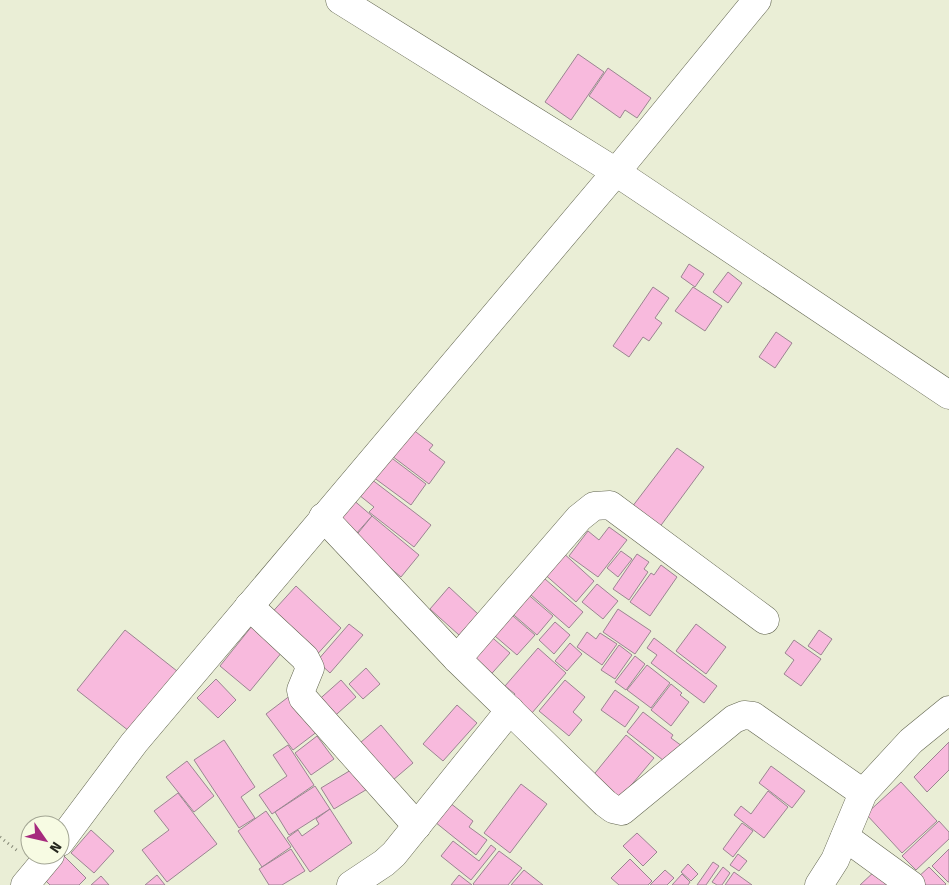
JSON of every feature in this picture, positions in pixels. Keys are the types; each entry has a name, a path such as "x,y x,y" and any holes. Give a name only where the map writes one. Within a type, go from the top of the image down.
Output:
{"street":[{"path":"340,0 616,172 949,395"},
{"path":"70,829 134,743 616,172 757,0"},
{"path":"457,659 580,518 594,506 610,505 765,620"},
{"path":"323,517 457,659 605,803 614,809 622,811 734,718 744,715 753,716 863,794"},
{"path":"249,606 306,658 310,668 301,690 303,698 417,826"},
{"path":"351,885 389,859 510,710"},
{"path":"819,885 835,860 863,794 911,740 949,710"},
{"path":"845,837 911,885"},
{"path":"25,885 42,865"}],"building":[{"path":"578,54 604,72 571,120 545,102"},
{"path":"608,68 651,98 637,118 625,110 620,118 589,96"},
{"path":"689,264 704,274 695,287 681,277"},
{"path":"728,272 742,283 728,303 713,292"},
{"path":"653,287 669,298 655,318 662,323 649,341 643,337 629,357 613,346"},
{"path":"693,287 722,306 705,331 675,311"},
{"path":"776,332 792,343 775,368 759,357"},
{"path":"412,429 433,445 429,450 445,462 429,484 392,456"},
{"path":"677,448 704,467 659,528 632,507"},
{"path":"389,456 426,484 411,505 373,477"},
{"path":"371,479 431,525 414,547 369,512 374,507 359,495"},
{"path":"351,498 372,516 355,535 335,517"},
{"path":"372,516 419,555 401,577 354,538"},
{"path":"609,527 627,540 598,577 569,556 588,531 599,540"},
{"path":"561,551 594,581 576,602 542,572"},
{"path":"621,551 632,559 618,577 607,568"},
{"path":"637,554 649,562 644,569 648,572 629,600 613,589"},
{"path":"661,565 677,577 650,616 630,602 651,573 654,575"},
{"path":"531,579 538,586 545,579 583,612 569,628 523,588"},
{"path":"597,584 618,601 603,619 582,602"},
{"path":"296,586 341,628 313,659 267,618"},
{"path":"449,587 478,614 459,635 430,609"},
{"path":"524,591 553,616 537,635 508,610"},
{"path":"618,609 651,631 635,654 603,632"},
{"path":"506,610 535,635 517,655 488,630"},
{"path":"256,621 287,646 250,691 220,666"},
{"path":"555,622 570,635 554,654 539,640"},
{"path":"349,624 363,635 330,673 317,661"},
{"path":"696,624 726,647 706,674 676,651"},
{"path":"125,630 177,671 129,731 77,690"},
{"path":"819,630 832,639 821,655 808,646"},
{"path":"587,632 596,639 600,633 617,644 602,665 577,647"},
{"path":"487,633 510,653 486,680 463,660"},
{"path":"654,638 717,686 704,703 651,663 657,655 647,648"},
{"path":"794,640 821,659 801,686 784,674 794,660 785,653"},
{"path":"570,643 582,654 567,671 555,661"},
{"path":"619,645 632,655 615,679 601,670"},
{"path":"538,648 566,673 526,720 507,704 515,694 505,686"},
{"path":"635,656 645,664 626,690 615,682"},
{"path":"647,665 670,683 651,708 627,690"},
{"path":"366,668 380,684 363,699 349,684"},
{"path":"216,679 236,700 218,718 197,698"},
{"path":"341,680 356,697 329,721 314,704"},
{"path":"565,680 585,697 573,712 582,720 569,736 539,711"},
{"path":"671,684 689,702 671,726 651,710"},
{"path":"615,690 639,707 625,727 601,710"},
{"path":"291,695 318,731 293,750 266,714"},
{"path":"457,705 477,723 443,761 423,744"},
{"path":"643,712 673,735 671,738 682,746 668,764 627,732"},
{"path":"381,725 413,763 386,786 354,748"},
{"path":"626,735 654,758 618,801 591,778"},
{"path":"317,736 334,759 311,775 295,753"},
{"path":"224,740 255,787 241,797 255,818 239,828 194,760"},
{"path":"949,742 949,770 927,792 914,777"},
{"path":"288,745 314,785 272,814 259,795 287,776 273,755"},
{"path":"187,761 214,796 194,812 166,777"},
{"path":"771,766 805,791 792,808 759,783"},
{"path":"356,767 369,788 334,809 321,788"},
{"path":"901,782 937,821 902,853 866,814"},
{"path":"521,784 547,804 510,853 484,833"},
{"path":"315,786 330,809 289,835 275,812"},
{"path":"768,791 788,807 764,838 734,815 741,806 751,814"},
{"path":"178,793 217,844 167,882 142,850 169,830 154,811"},
{"path":"445,799 473,821 469,827 487,840 476,855 430,818"},
{"path":"330,809 352,843 310,872 287,838 298,830 302,836 319,824 316,819"},
{"path":"266,811 291,847 262,867 238,831"},
{"path":"939,821 949,832 949,839 916,870 902,856"},
{"path":"742,823 753,831 733,857 723,849"},
{"path":"91,830 114,851 94,873 71,853"},
{"path":"637,833 657,852 643,866 623,846"},
{"path":"453,841 479,861 491,845 496,849 471,880 441,856"},
{"path":"291,849 305,871 282,885 269,885 259,869"},
{"path":"949,849 949,882 948,882 932,866"},
{"path":"499,851 522,868 508,885 474,885 473,884"},
{"path":"738,854 747,861 739,871 730,865"},
{"path":"630,859 652,881 648,885 619,885 611,878"},
{"path":"70,862 86,878 79,885 50,885 42,877 53,865 70,865"},
{"path":"713,862 719,866 706,885 697,885"},
{"path":"688,864 698,874 691,881 681,872"},
{"path":"723,867 730,873 722,885 717,885 712,882"},
{"path":"929,867 945,885 924,885 917,878"},
{"path":"524,870 543,885 511,885"},
{"path":"665,870 674,878 667,885 650,885"},
{"path":"876,870 890,885 860,885"},
{"path":"734,872 752,885 725,885"},
{"path":"682,874 690,882 688,885 672,885"},
{"path":"157,875 165,885 145,885"},
{"path":"459,875 472,885 451,885"},
{"path":"101,876 109,885 91,885"}]}
